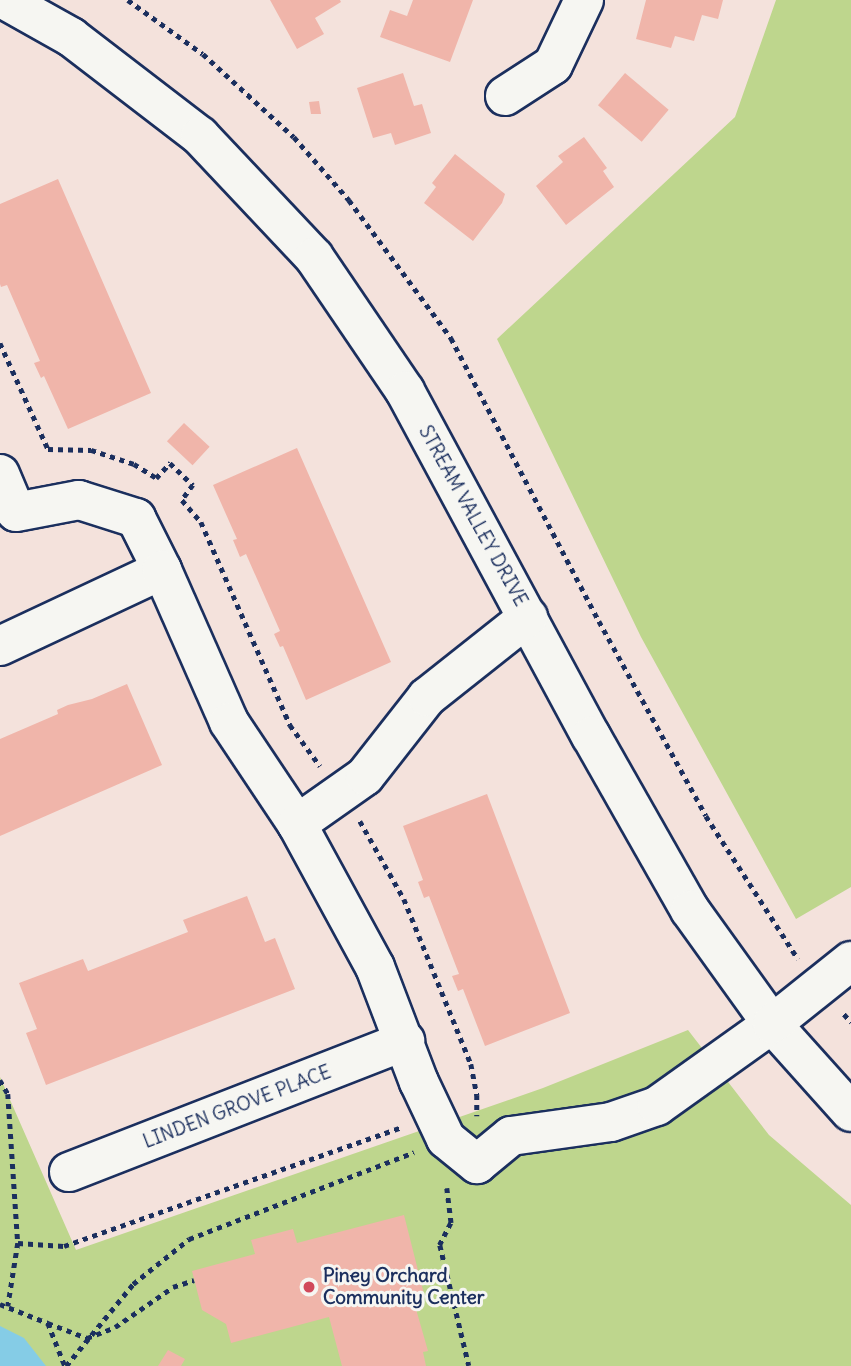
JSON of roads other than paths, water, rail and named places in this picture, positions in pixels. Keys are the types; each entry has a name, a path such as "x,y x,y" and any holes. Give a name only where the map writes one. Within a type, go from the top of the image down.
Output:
{"street":[{"name":"STREAM VALLEY DRIVE","path":"5,0 71,37 200,136 314,257 405,391 690,910 772,1024 851,1112"},
{"path":"505,96 553,65 584,0"},
{"path":"0,474 8,515 79,500 136,518 229,722 297,824 375,967 419,1082 446,1139 477,1164 511,1136 611,1122 657,1106 772,1024 851,961"},
{"path":"0,646 162,570"},
{"path":"297,824 365,776 426,697 528,617"},
{"name":"LINDEN GROVE PLACE","path":"69,1172 405,1041"}],"water":[{"path":"0,1326 24,1338 46,1366 0,1366"}],"place":[{"name":"Piney Orchard Community Center","path":"309,1287"}]}
